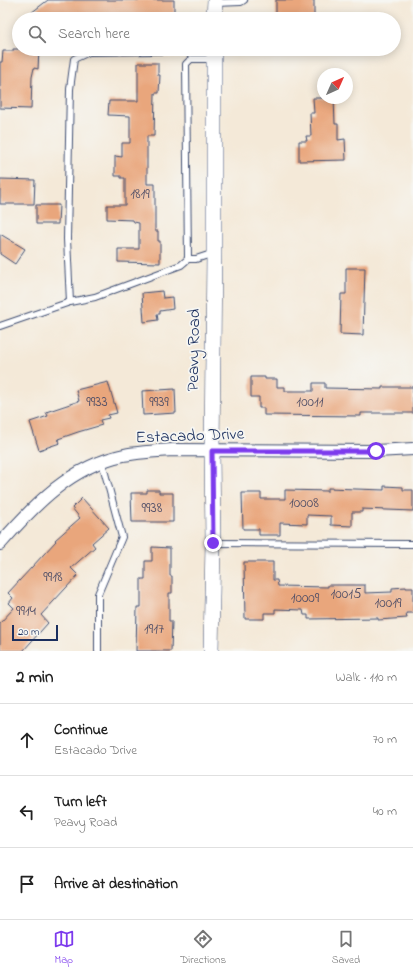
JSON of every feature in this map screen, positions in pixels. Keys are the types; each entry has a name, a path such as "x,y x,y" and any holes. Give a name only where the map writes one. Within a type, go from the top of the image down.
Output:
{"street":[{"path":"214,12 215,2"},
{"name":"Peavy Road","path":"211,651 213,543 214,56"},
{"name":"Estacado Drive","path":"0,544 19,522 50,492 85,469 123,455 173,450 376,451 413,449"}],"lane":[{"path":"215,2 241,2 244,0"},
{"path":"70,302 66,239 70,89 74,59 80,56"},
{"path":"188,259 186,64 191,59 202,56"},
{"path":"0,326 70,302 96,297 181,266 188,259 196,259 214,253"},
{"path":"98,651 98,594 122,537 102,462"},
{"path":"213,543 413,544"}],"building":[{"path":"48,0 174,0 174,12 32,12"},
{"path":"276,0 314,0 314,12 276,12"},
{"path":"3,51 12,51 12,56 39,56 38,69 34,68 32,77 31,109 0,108 0,62 2,62"},
{"path":"138,63 158,63 158,75 160,75 159,93 155,93 154,136 147,136 147,184 155,184 155,231 158,231 158,241 160,241 160,263 118,262 118,249 139,249 139,223 134,222 133,220 107,219 107,205 125,205 125,178 115,176 115,156 122,157 122,143 130,143 130,116 108,115 109,101 138,101"},
{"path":"313,98 317,98 317,104 334,104 335,124 338,124 338,140 345,139 346,160 299,161 299,141 307,141 306,136 311,136 310,113 314,113"},
{"path":"0,179 35,180 34,204 0,204"},
{"path":"36,205 59,205 58,224 36,224"},
{"path":"0,234 25,249 15,264 0,254"},
{"path":"346,268 365,268 363,335 340,334 341,294 346,294"},
{"path":"162,291 163,298 172,297 173,309 160,311 160,314 157,314 158,320 144,322 142,293"},
{"path":"251,377 277,379 277,387 285,387 285,391 313,391 313,383 325,383 325,388 382,389 382,387 413,387 413,413 361,413 361,416 264,415 264,408 259,408 259,397 251,397"},
{"path":"108,382 117,413 108,415 109,418 100,420 102,425 58,439 60,443 39,450 30,422 48,416 46,412 79,401 76,390"},
{"path":"175,389 176,413 143,415 142,391"},
{"path":"384,486 403,487 403,490 413,490 413,511 362,509 362,512 352,512 352,526 331,525 331,516 307,515 307,524 280,523 280,535 259,535 259,529 243,529 242,493 261,493 261,499 285,499 285,490 328,491 328,488 384,490"},
{"path":"147,490 159,490 159,493 173,493 173,522 132,522 131,493 147,493"},
{"path":"82,498 109,528 92,543 95,547 71,568 78,575 41,615 48,623 23,651 0,651 0,623 14,608 9,603 13,598 8,593 56,541 55,540 80,518 72,508"},
{"path":"152,547 170,548 170,576 172,576 172,593 169,593 169,621 172,621 171,651 136,651 137,607 141,607 141,579 145,579 145,561 152,561"},
{"path":"244,562 273,562 273,580 277,580 278,586 328,587 328,585 365,585 365,593 392,592 392,588 413,588 413,613 406,613 407,618 378,620 378,618 308,619 308,615 304,615 303,610 275,609 275,613 264,613 264,619 245,619"}],"route":[{"path":"213,543 212,451 376,451"}]}
